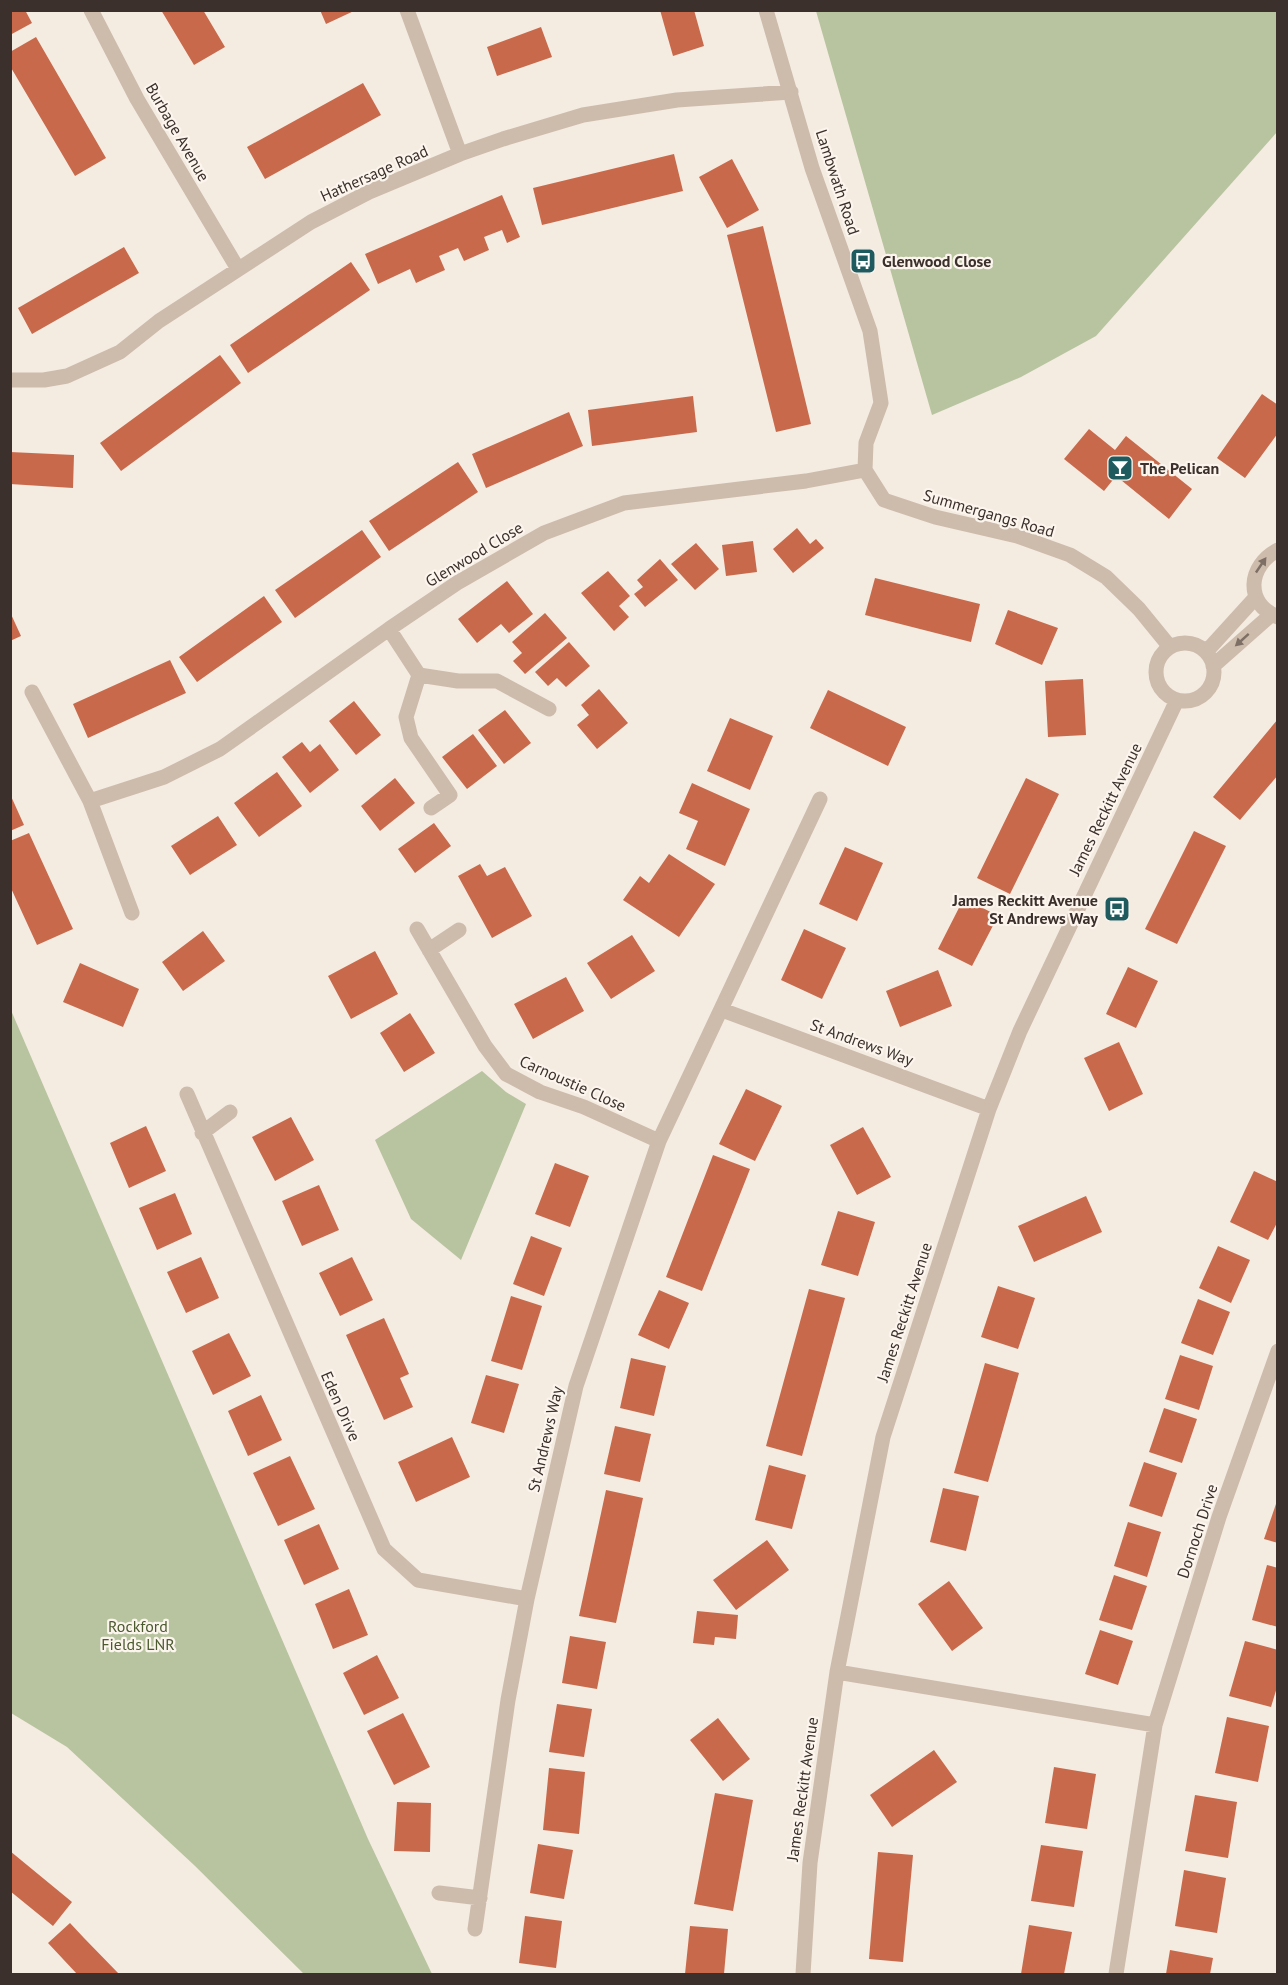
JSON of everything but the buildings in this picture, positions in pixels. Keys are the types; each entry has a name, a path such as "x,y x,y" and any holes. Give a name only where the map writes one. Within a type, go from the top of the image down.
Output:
{"street":[{"name":"Burbage Avenue","path":"91,10 137,99 238,269"},
{"path":"407,10 460,154"},
{"name":"Lambwath Road","path":"766,10 812,168 870,331 881,403 866,443 865,470"},
{"name":"Hathersage Road","path":"10,380 44,380 67,376 120,352 159,321 311,222 369,192 460,154 583,115 677,100 790,92"},
{"name":"Summergangs Road","path":"865,470 884,500 935,517 1017,536 1070,555 1106,576 1139,609 1170,647"},
{"name":"Glenwood Close","path":"90,801 164,777 220,749 457,583 544,533 624,503 806,481 865,470"},
{"path":"1214,666 1274,616 1262,607 1256,597 1254,586 1255,574 1260,564 1268,555 1278,550"},
{"path":"1206,652 1256,597"},
{"path":"389,629 419,675 458,681 497,681 549,709"},
{"path":"1180,643 1190,643 1206,652 1214,666 1214,678 1204,694 1187,701 1177,700 1168,696 1161,689 1157,680 1158,661 1170,647 1180,643"},
{"path":"419,675 406,717 411,738 450,795 431,808"},
{"path":"32,692 90,801 132,913"},
{"name":"James Reckitt Avenue","path":"803,1974 810,1863 837,1672 883,1437 989,1109 1020,1031 1177,700"},
{"name":"St Andrews Way","path":"476,1929 508,1700 527,1599 576,1386 659,1141 820,799"},
{"name":"Carnoustie Close","path":"417,929 485,1046 507,1074 540,1092 584,1107 659,1141"},
{"path":"429,950 459,930"},
{"name":"St Andrews Way","path":"722,1010 989,1109"},
{"name":"Eden Drive","path":"187,1094 384,1549 418,1580 527,1599"},
{"path":"202,1133 230,1112"},
{"name":"Dornoch Drive","path":"1116,1974 1155,1725 1219,1517 1278,1351"},
{"path":"837,1672 1155,1725"},
{"path":"439,1893 480,1898"}],"green space":[{"path":"816,11 1277,11 1277,132 1096,336 1021,377 932,415"},
{"name":"Rockford Fields LNR","path":"10,1008 368,1839 432,1974 304,1974 194,1865 67,1747 11,1713"},
{"path":"482,1071 506,1092 526,1104 461,1260 411,1219 375,1140"}],"place":[{"name":"Glenwood Close","path":"863,261"},
{"name":"The Pelican","path":"1120,468"},
{"name":"James Reckitt Avenue St Andrews Way","path":"1117,909"}]}
